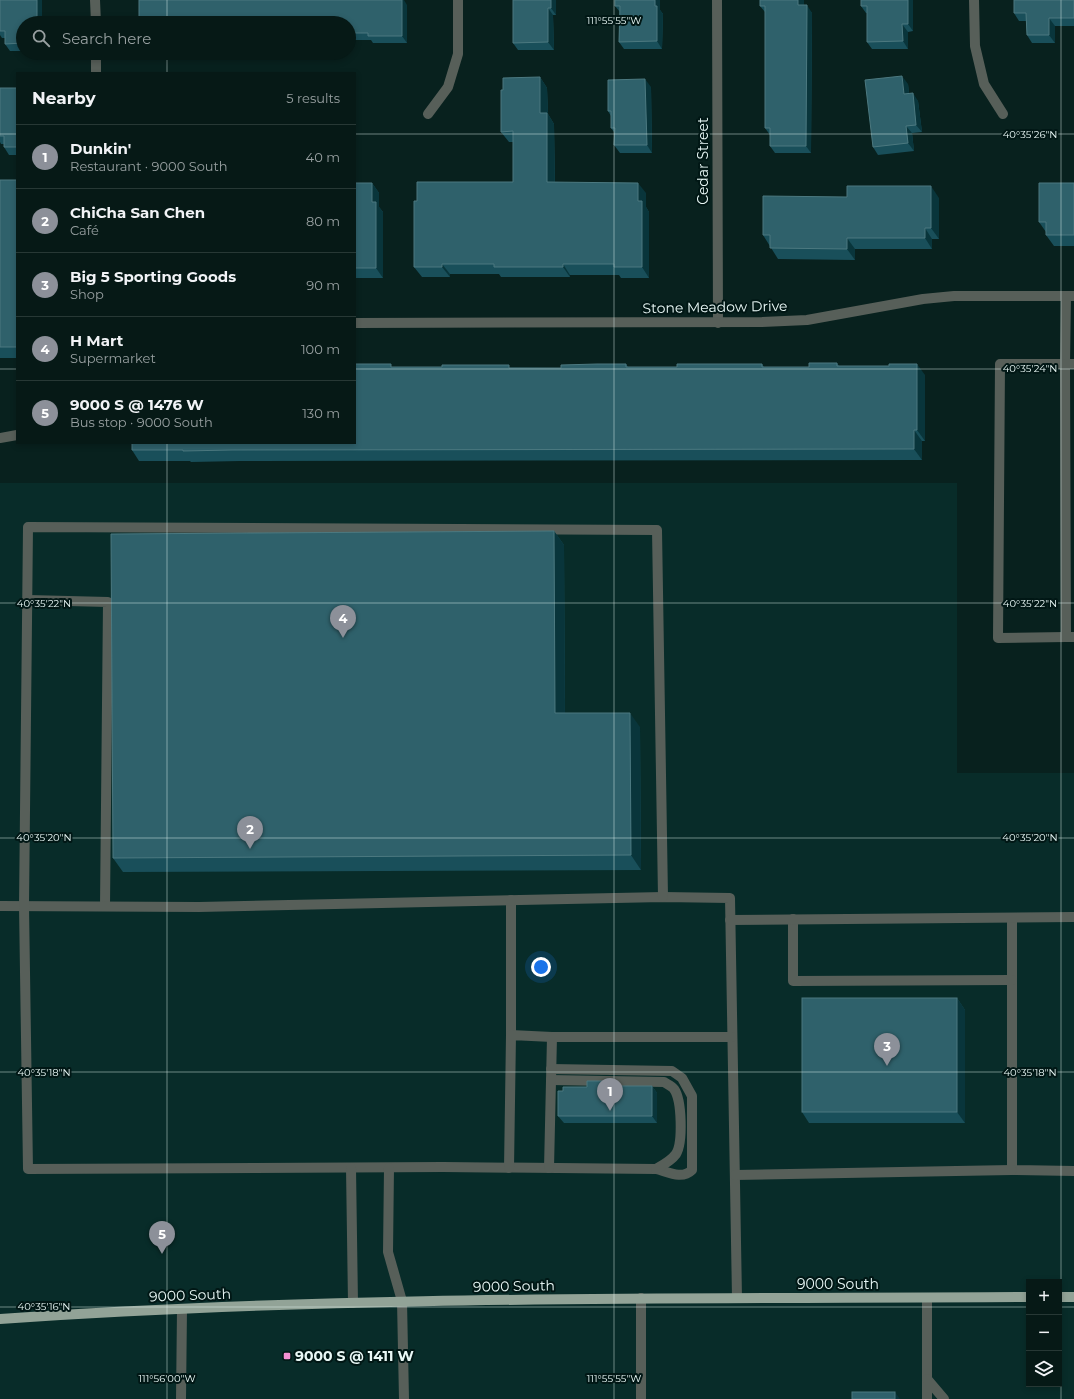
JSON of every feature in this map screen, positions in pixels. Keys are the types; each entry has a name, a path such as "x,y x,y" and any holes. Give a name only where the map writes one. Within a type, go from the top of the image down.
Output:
{"main road":[{"name":"9000 South","path":"0,1319 106,1312 402,1301 641,1298 1026,1297"},
{"path":"1062,1297 1074,1297"}],"street":[{"path":"95,0 96,16"},
{"path":"428,114 448,87 458,54 458,0"},
{"name":"Cedar Street","path":"717,0 718,323"},
{"path":"974,0 975,46 984,84 1003,114"},
{"path":"96,60 96,72"},
{"name":"Stone Meadow Drive","path":"356,323 718,323 807,320 923,299 954,296 1070,296"},
{"path":"1070,296 1070,364 1070,637 998,638 1000,364 1070,364"},
{"path":"0,438 16,435"},
{"path":"551,1069 672,1071 682,1078 692,1096 692,1170 688,1174 681,1176 656,1169 28,1169 24,906 28,527 657,530 663,897"},
{"path":"28,600 108,602 104,906"},
{"path":"0,906 199,907 663,897 730,898 737,1298"},
{"path":"509,1168 511,900"},
{"path":"1012,918 1012,1170"},
{"path":"730,920 1074,918"},
{"path":"793,919 793,981 1012,980"},
{"path":"511,1035 732,1037"},
{"path":"549,1168 552,1036"},
{"path":"551,1080 664,1082 674,1089 680,1103 680,1144 676,1153 668,1162 656,1169"},
{"path":"351,1168 353,1303"},
{"path":"389,1168 388,1252 402,1301 404,1399"},
{"path":"735,1175 1012,1170 1074,1171"},
{"path":"641,1298 641,1399"},
{"path":"927,1298 927,1399"},
{"path":"181,1399 182,1309"},
{"path":"927,1379 944,1399"}],"shaded area":[{"path":"0,483 957,483 957,773 1074,773 1074,1399 0,1399"}],"building":[{"path":"0,0 37,0 37,16 16,16 16,43 5,44 5,31 0,31"},
{"path":"139,0 402,0 402,36 368,36 368,33 356,33 356,16 139,16"},
{"path":"513,0 551,0 551,8 548,8 548,42 513,43"},
{"path":"615,0 655,0 655,6 657,6 657,41 619,42 620,6 615,6"},
{"path":"760,0 798,0 798,5 807,5 806,146 770,146 770,128 765,128 765,6 760,6"},
{"path":"861,0 908,0 908,24 902,24 903,41 867,42 867,6 861,6"},
{"path":"1014,0 1074,0 1074,18 1049,18 1049,35 1027,35 1026,13 1014,13"},
{"path":"902,76 904,94 913,93 916,125 906,126 908,143 873,147 865,80"},
{"path":"540,77 540,113 547,113 547,182 638,183 638,201 642,201 642,267 614,267 614,264 563,264 563,267 494,267 494,264 442,264 442,267 414,267 414,201 417,201 417,182 513,182 513,131 501,132 501,90 503,90 503,78"},
{"path":"645,79 647,145 614,145 615,128 611,128 611,111 608,111 608,80"},
{"path":"0,88 16,88 16,147 4,147 4,136 0,136"},
{"path":"0,180 16,180 16,347 0,347"},
{"path":"356,183 372,183 372,202 376,202 376,268 356,268"},
{"path":"1039,183 1074,183 1074,235 1046,235 1046,222 1039,222"},
{"path":"847,186 931,186 931,228 925,228 925,238 847,238 847,249 770,248 770,235 763,235 763,196 847,197"},
{"path":"809,363 837,363 837,366 889,366 889,364 917,364 917,430 914,430 914,449 132,450 132,444 356,444 356,364 391,364 391,367 509,365 509,368 561,368 561,365 597,364 626,364 626,367 677,367 677,364 762,364 762,367 809,367"},
{"path":"554,531 555,713 630,713 631,855 113,858 111,534"},
{"path":"802,998 957,998 957,1112 802,1112"},
{"path":"587,1081 611,1081 611,1086 652,1086 652,1116 558,1116 558,1091 563,1091 563,1087 587,1087"},
{"path":"852,1392 895,1392 895,1399 852,1399"}],"place":[{"name":"H Mart","path":"343,638"},
{"name":"ChiCha San Chen","path":"250,849"},
{"name":"Big 5 Sporting Goods","path":"887,1066"},
{"name":"Dunkin'","path":"610,1111"},
{"name":"9000 S @ 1476 W","path":"162,1254"},
{"name":"9000 S @ 1411 W","path":"287,1356"}]}
